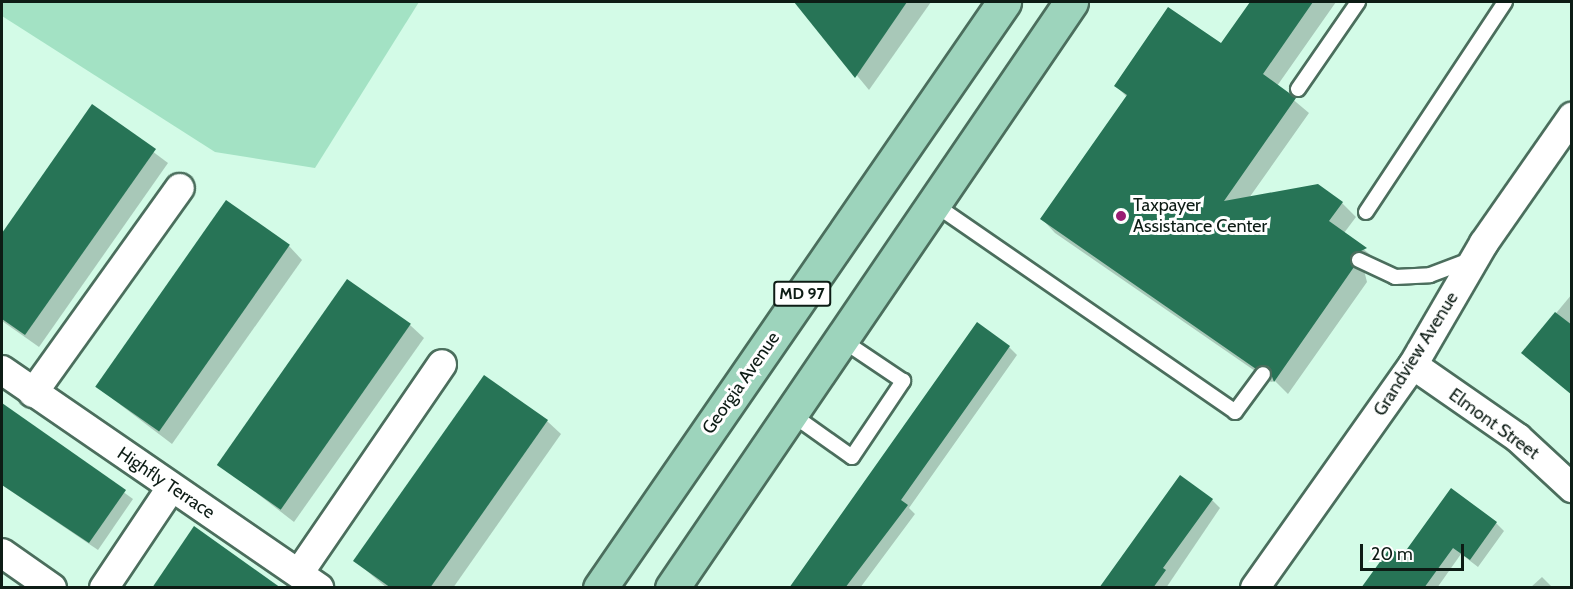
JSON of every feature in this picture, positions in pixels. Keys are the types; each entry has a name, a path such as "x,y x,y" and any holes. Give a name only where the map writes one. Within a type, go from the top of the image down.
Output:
{"main road":[{"name":"Georgia Avenue","path":"600,588 1004,2"},
{"name":"MD 97","path":"672,588 932,202 1071,2"}],"street":[{"name":"Grandview Avenue","path":"1255,588 1413,365 1475,258 1572,117"},
{"path":"33,393 180,188"},
{"name":"Highfly Terrace","path":"2,370 171,488 309,580 442,364"},
{"name":"Elmont Street","path":"1413,365 1518,438 1572,488"},
{"path":"104,588 171,488"},
{"path":"2,553 52,588"}],"lane":[{"path":"1298,89 1358,2"},
{"path":"1366,212 1506,2"},
{"path":"932,202 1235,412 1263,374"},
{"path":"1359,260 1395,277 1430,275 1475,258"},
{"path":"790,413 852,457 903,381 840,338"}],"green space":[{"path":"2,2 419,2 315,168 215,152 2,16"}],"building":[{"path":"794,2 907,2 855,78"},
{"path":"1250,2 1313,2 1263,74 1296,98 1224,201 1318,184 1343,202 1329,221 1367,248 1351,256 1354,267 1274,382 1268,366 1256,369 1040,219 1127,95 1114,86 1168,7 1221,43"},
{"path":"92,104 156,149 25,335 2,319 2,233"},
{"path":"226,200 290,245 159,432 95,387"},
{"path":"347,279 411,324 281,510 217,465"},
{"path":"1555,312 1572,325 1572,395 1521,353"},
{"path":"977,322 1010,346 901,500 908,505 845,588 789,588"},
{"path":"484,375 548,420 430,588 391,588 353,561"},
{"path":"2,403 126,490 89,543 2,485"},
{"path":"1180,475 1213,499 1163,568 1166,570 1153,588 1099,588"},
{"path":"1451,488 1497,522 1470,560 1453,548 1424,588 1361,588 1390,548 1402,556"},
{"path":"194,526 281,588 152,588"}],"place":[{"name":"Taxpayer Assistance Center","path":"1121,216"}]}
